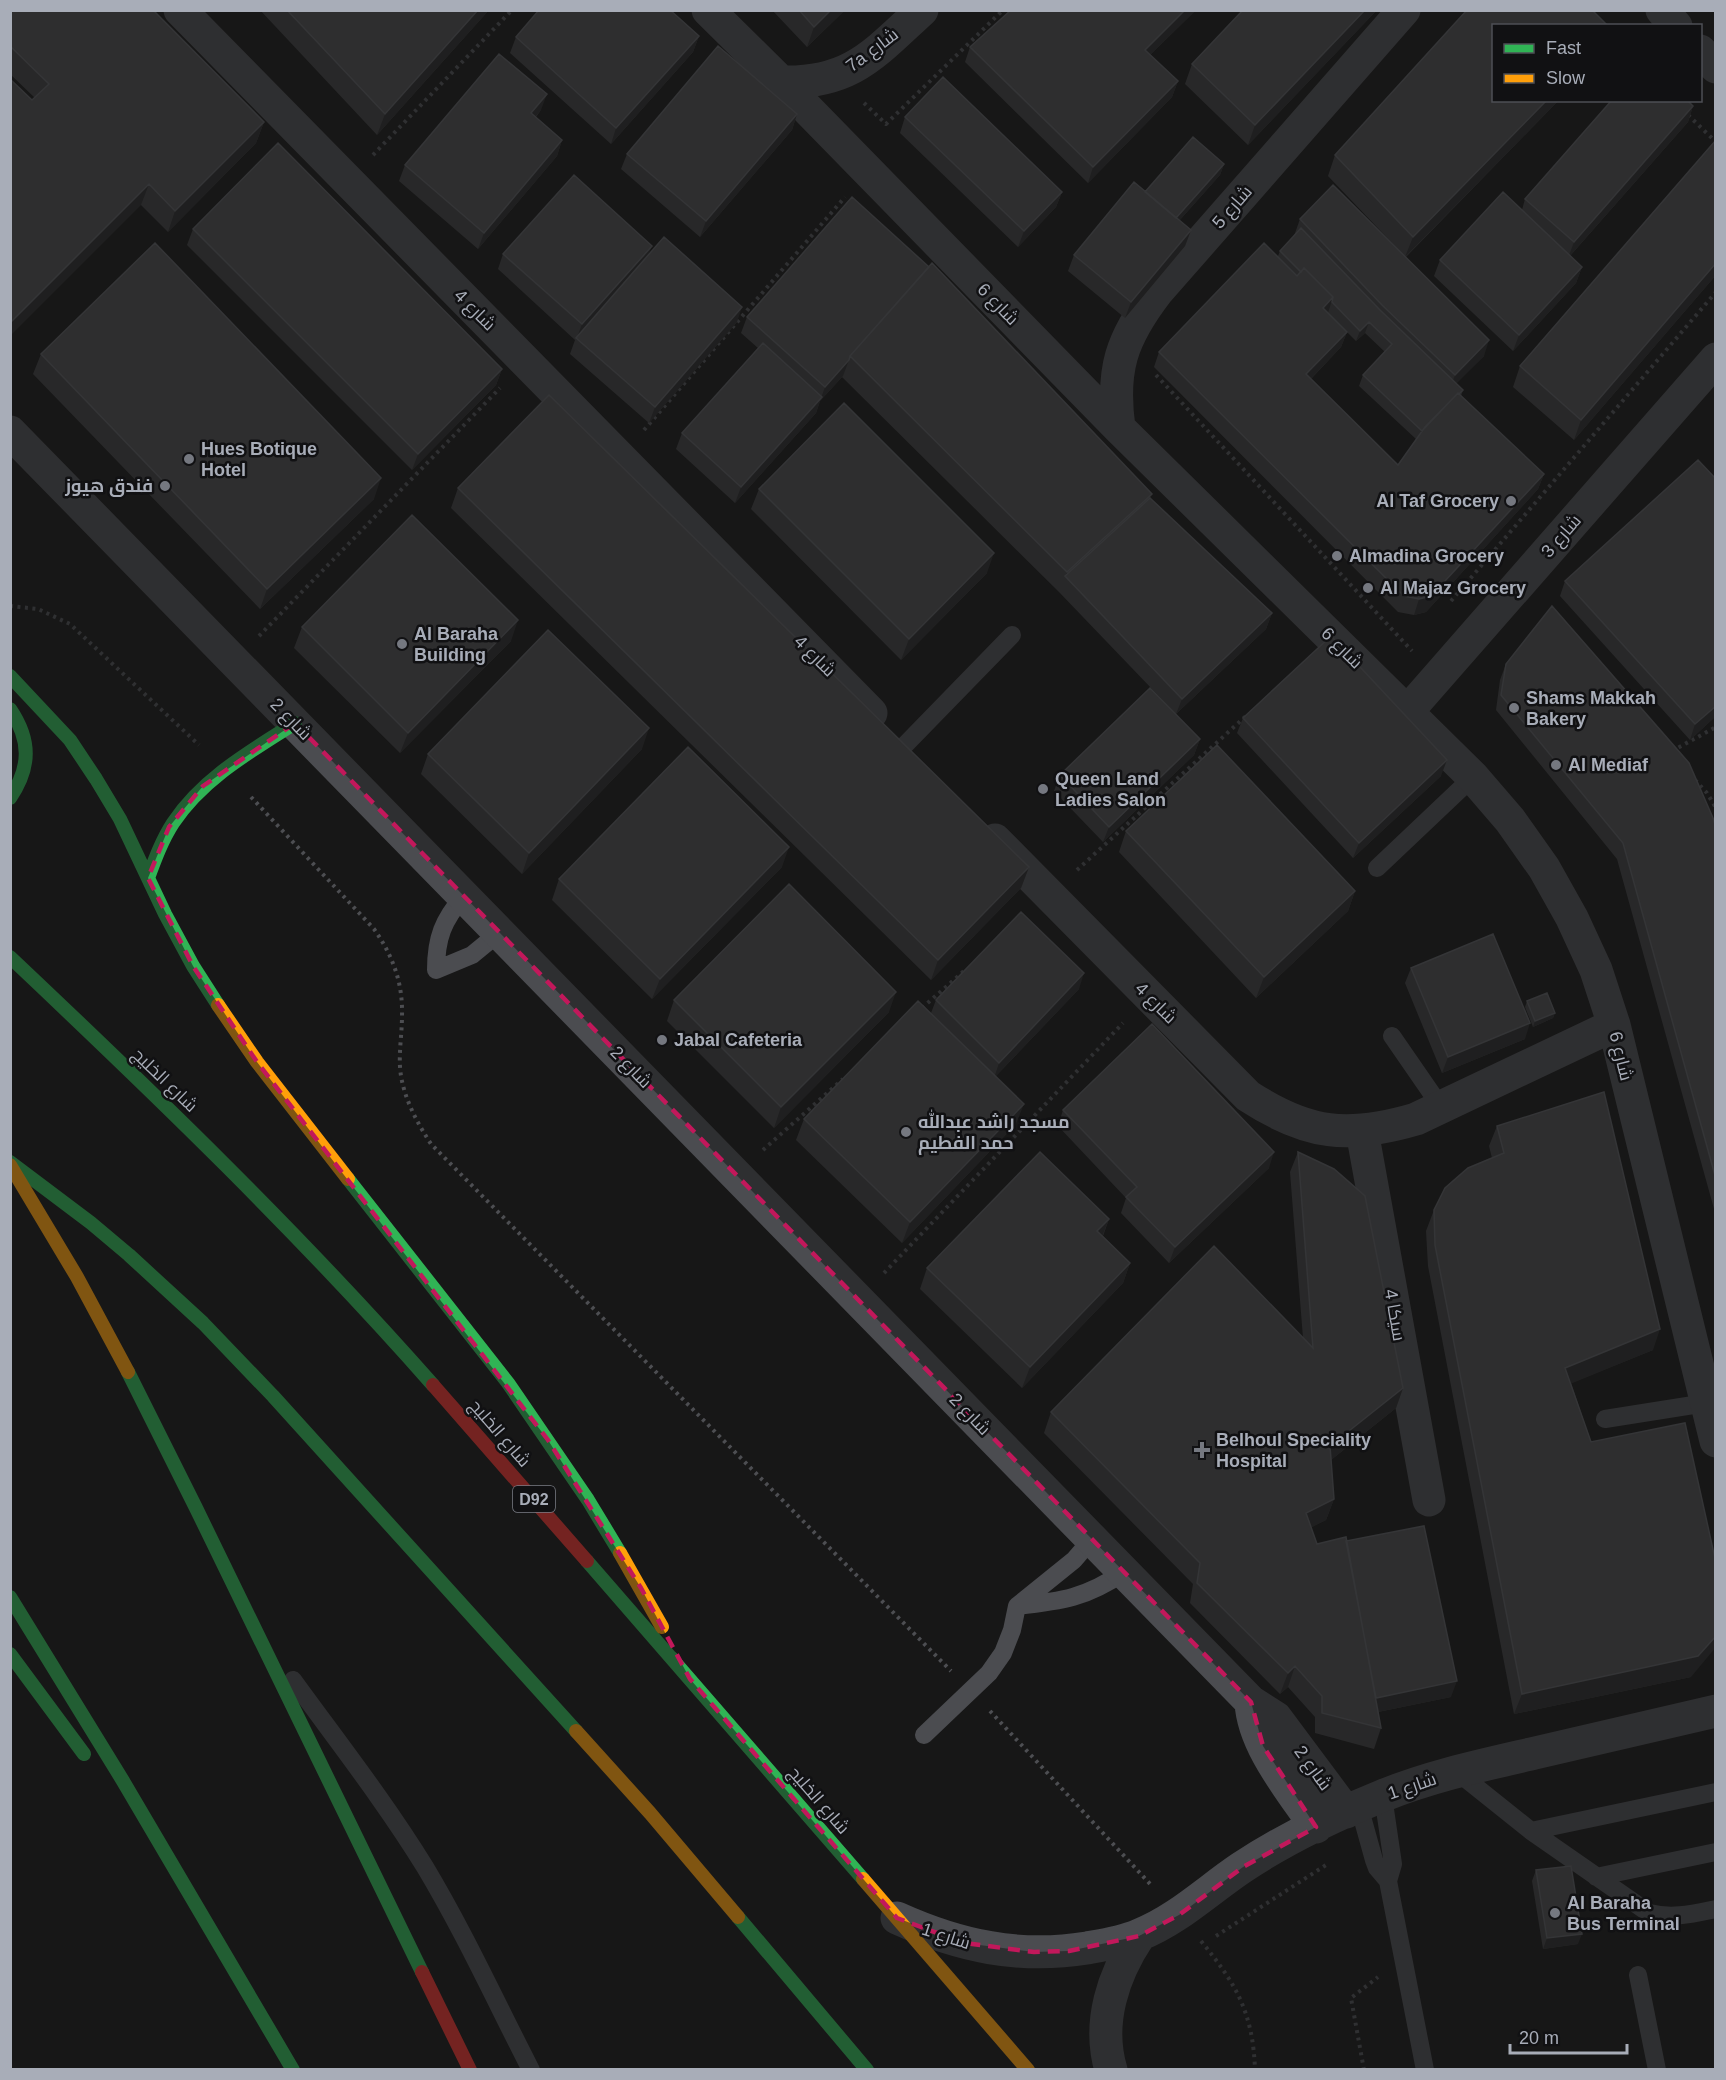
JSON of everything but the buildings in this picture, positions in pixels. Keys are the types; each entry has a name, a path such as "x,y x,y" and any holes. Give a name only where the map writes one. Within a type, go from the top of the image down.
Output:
{"main road":[{"path":"10,676 70,740 90,770 120,819 193,966 257,1062 508,1383 549,1440 642,1588 690,1679"},
{"path":"10,709 17,717 25,734 27,753 25,771 18,788 10,798"},
{"path":"148,878 156,852 184,805 225,769 295,723"},
{"name":"شارع الخليج","path":"10,957 164,1103 297,1238 395,1342 1028,2070"},
{"path":"10,1164 109,1335 164,1439 470,2070"},
{"path":"10,1164 88,1220 146,1269 256,1376 650,1813 867,2070"},
{"path":"10,1597 123,1781 293,2070"},
{"path":"10,1654 96,1769"},
{"path":"117,1798 208,1926"}],"street":[{"name":"شارع 4","path":"180,10 928,771"},
{"name":"شارع 6","path":"708,10 1119,428 1473,777 1510,820 1544,868 1596,970 1614,1025 1716,1440"},
{"name":"7a شارع","path":"781,82 806,83 836,76 854,68 875,53 922,10"},
{"name":"شارع 5","path":"1119,428 1115,399 1117,370 1125,342 1139,315 1404,10"},
{"path":"1662,10 1674,24"},
{"path":"1702,52 1716,67"},
{"name":"شارع 3","path":"1407,712 1716,359"},
{"name":"شارع 2","path":"10,432 1251,1702 1276,1718 1363,1804"},
{"name":"شارع 4","path":"976,821 1248,1096 1274,1113 1302,1125 1332,1131 1362,1131 1407,1122 1614,1025"},
{"name":"4 سيكا","path":"1362,1131 1429,1500"},
{"name":"شارع 2","path":"1251,1702 1256,1730 1263,1746 1316,1827"},
{"name":"شارع 1","path":"897,1918 964,1943 1010,1951 1070,1951 1105,1945 1139,1936 1179,1914 1243,1867 1363,1804 1456,1771 1716,1711"},
{"name":"شارع 1","path":"1111,2070 1106,2043 1110,1998 1116,1976 1139,1936"}],"lane":[{"path":"904,746 1012,635"},
{"path":"1377,868 1473,777"},
{"path":"464,897 452,910 442,928 436,949 436,970 472,955 500,932"},
{"path":"1392,1036 1441,1107"},
{"path":"1605,1419 1707,1403"},
{"path":"924,1735 989,1673 1003,1653 1012,1630 1017,1606 1074,1560 1092,1539"},
{"path":"1017,1606 1078,1597 1106,1585 1124,1572"},
{"path":"255,1628 361,1773 425,1868 454,1918 531,2070"},
{"path":"1456,1771 1531,1831 1649,1913 1663,1917 1682,1916 1716,1909"},
{"path":"1531,1831 1716,1792"},
{"path":"1363,1804 1377,1868 1388,1881"},
{"path":"1363,1804 1393,1864 1388,1881 1425,2070"},
{"path":"1596,1876 1716,1852"},
{"path":"1638,1976 1657,2070"}],"path":[{"path":"348,181 512,10"},
{"path":"836,76 886,124 1003,10"},
{"path":"1681,109 1716,142"},
{"path":"620,458 868,171"},
{"path":"1449,604 1716,292"},
{"path":"1125,342 1437,677"},
{"path":"235,661 526,362"},
{"path":"10,606 38,609 70,624 225,769 374,929 394,963 402,999 400,1061 406,1094 416,1120 431,1144 971,1692 1179,1914 1224,1969 1241,1999 1253,2040 1255,2070"},
{"path":"1677,761 1669,753 1716,726"},
{"path":"1692,777 1707,793 1716,808"},
{"path":"859,1300 1149,996"},
{"path":"1203,1944 1332,1861"},
{"path":"1364,2070 1351,1998 1384,1972"}],"highlighted area":[{"path":"295,723 1251,1702 1263,1746 1316,1827 1243,1867 1179,1915 1139,1936 1069,1951 1034,1952 964,1943 897,1918 690,1679 641,1588 548,1440 257,1062 193,966 148,878 169,827 203,786"}],"traffic: fast":[{"path":"10,676 70,740 96,779 120,819 165,914 193,966 218,1005"},
{"path":"10,709 22,732 26,754 22,775 10,798"},
{"path":"148,878 169,829 199,792 229,767 295,723"},
{"path":"10,957 226,1166 383,1329 433,1385"},
{"path":"10,1162 91,1223 203,1323 273,1396 576,1731"},
{"path":"348,1179 508,1383 588,1500 620,1553"},
{"path":"128,1372 422,1972"},
{"path":"587,1561 863,1879"},
{"path":"10,1597 123,1781 293,2070"},
{"path":"10,1654 84,1754"},
{"path":"738,1917 867,2070"}],"traffic: slow":[{"path":"218,1005 257,1062 348,1179"},
{"path":"10,1165 77,1277 128,1372"},
{"path":"620,1553 662,1627"},
{"path":"576,1731 650,1813 738,1917"},
{"path":"863,1879 1028,2070"}],"traffic: jam":[{"path":"433,1385 587,1561"},
{"path":"422,1972 470,2070"}],"place":[{"name":"Hues Botique Hotel","path":"189,459"},
{"name":"فندق هيوز","path":"165,486"},
{"name":"Al Taf Grocery","path":"1511,501"},
{"name":"Almadina Grocery","path":"1337,556"},
{"name":"Al Majaz Grocery","path":"1368,588"},
{"name":"Al Baraha Building","path":"402,644"},
{"name":"Shams Makkah Bakery","path":"1514,708"},
{"name":"Al Mediaf","path":"1556,765"},
{"name":"Queen Land Ladies Salon","path":"1043,789"},
{"name":"Jabal Cafeteria","path":"662,1040"},
{"name":"مسجد راشد عبدالله حمد الفطيم","path":"906,1132"},
{"name":"Belhoul Speciality Hospital","path":"1202,1450"},
{"name":"Al Baraha Bus Terminal","path":"1555,1913"}]}
